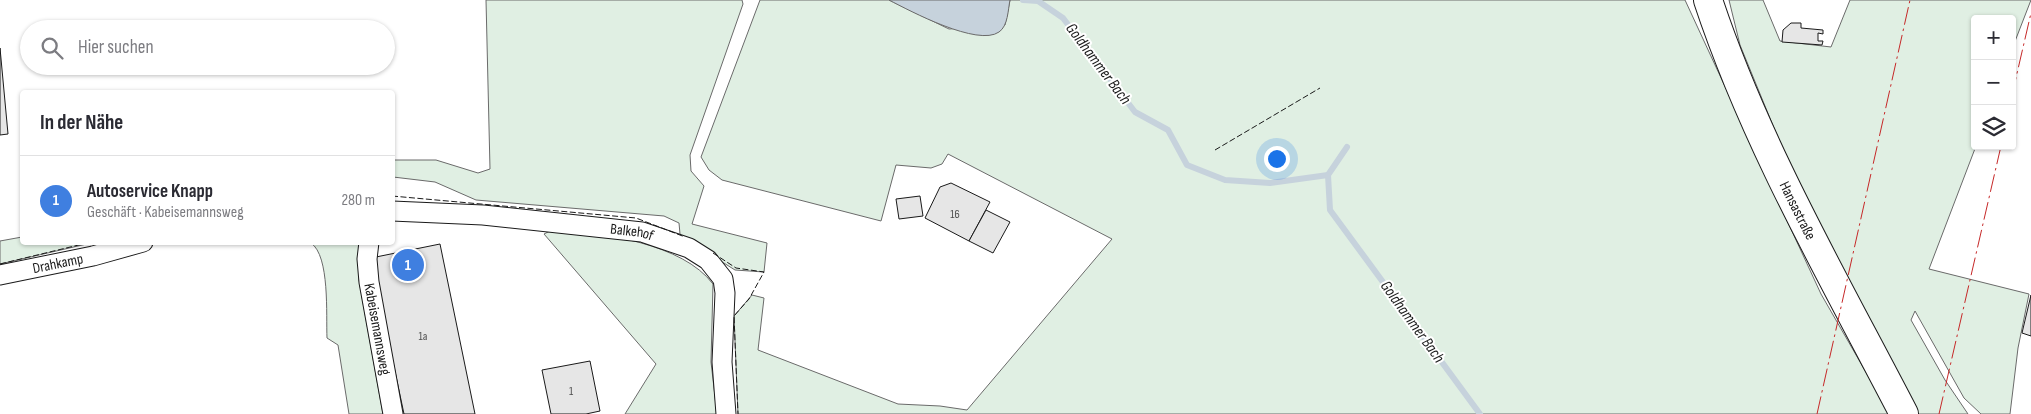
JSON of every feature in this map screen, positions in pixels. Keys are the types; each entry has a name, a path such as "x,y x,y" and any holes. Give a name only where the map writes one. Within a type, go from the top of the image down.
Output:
{"street":[{"name":"Hansastraße","path":"1708,0 1737,76 1792,198 1904,414"},
{"name":"Balkehof","path":"395,211 483,216 642,232 690,248 708,260 723,279 725,293 722,362 726,414"},
{"name":"Drahkamp","path":"0,275 93,256 132,245"},
{"name":"Kabeisemannsweg","path":"369,245 367,258 369,282 393,414"}],"green space":[{"path":"486,0 742,0 743,4 690,155 691,171 704,186 692,224 767,243 764,272 735,270 684,238 680,234 679,223 664,216 476,200 435,182 395,177 395,160 436,160 478,173 490,169"},
{"path":"760,0 889,0 949,29 1005,25 1010,0 1685,0 1821,294 1890,414 738,414 734,316 752,295 764,298 758,350 898,404 940,406 967,410 1112,239 948,154 942,164 931,168 896,165 881,221 722,180 709,170 701,157"},
{"path":"1729,0 1763,0 1780,41 1831,47 1850,0 2031,0 2016,39 2016,15 1971,15 1971,150 1974,150 1929,269 2029,294 2018,348 2010,414 1981,414 1964,398 1915,311 1911,320 1945,380 1968,414 1918,414 1852,292 1792,172 1740,45"},
{"path":"556,228 619,238 662,250 682,259 699,270 713,284 711,362 717,414 625,414 656,364 544,234"},
{"path":"20,237 20,245 82,245 0,264 0,241"},
{"path":"313,245 360,245 359,280 383,414 349,414 338,345 327,338 326,287 321,260"}],"shaded area":[{"path":"889,0 1010,0 1007,18 1002,29 989,35 976,35 944,26"}],"building":[{"path":"1791,23 1801,23 1801,28 1823,30 1823,34 1818,33 1818,41 1823,41 1822,45 1782,42 1783,30"},
{"path":"0,48 8,134 0,135"},
{"path":"951,183 990,202 969,241 925,218 940,187"},
{"path":"920,196 923,216 899,219 896,199"},
{"path":"986,210 1010,222 993,253 969,241"},
{"path":"440,244 475,414 404,414 371,258"},
{"path":"2031,295 2031,336 2022,333"},
{"path":"590,361 600,411 586,414 551,414 542,370"}],"waterway":[{"name":"Goldhammer Bach","path":"1023,0 1038,1 1063,18 1135,112 1168,130 1187,165 1225,180 1270,183 1328,175"},
{"name":"Goldhammer Bach","path":"1347,147 1328,175 1330,210 1480,414"}],"fence":[{"path":"1215,150 1320,88"},
{"path":"395,196 636,218 685,237"},
{"path":"0,264 79,245"},
{"path":"713,253 736,268 764,272 749,299 734,316 738,414"}],"power":[{"path":"1817,414 1910,0"},
{"path":"2016,78 2031,13"},
{"path":"1939,414 2000,150"}],"place":[{"name":"Autoservice Knapp","path":"408,265"}]}
